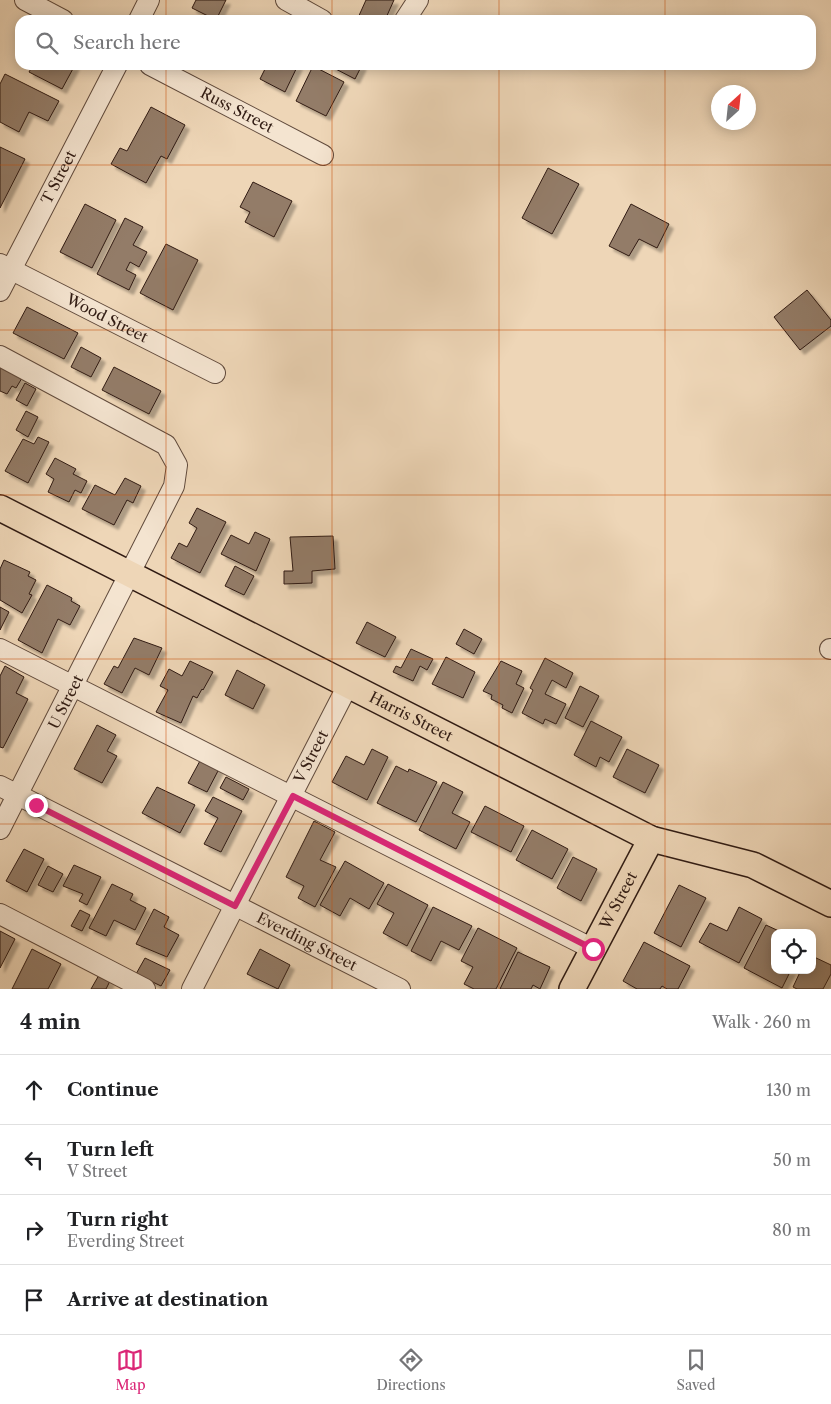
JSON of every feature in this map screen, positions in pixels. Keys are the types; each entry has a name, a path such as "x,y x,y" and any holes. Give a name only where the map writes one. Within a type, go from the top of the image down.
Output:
{"main road":[{"name":"Harris Street","path":"0,508 651,838 686,846 753,866 831,904"},
{"name":"W Street","path":"572,989 651,838"}],"street":[{"path":"25,0 54,15"},
{"path":"142,15 149,0"},
{"path":"286,0 313,15"},
{"path":"408,15 418,0"},
{"name":"T Street","path":"0,291 5,266 114,70"},
{"name":"Russ Street","path":"160,70 323,155"},
{"name":"Wood Street","path":"5,266 214,373"},
{"name":"U Street","path":"0,356 166,445 177,464 174,486 74,687 9,790 0,829"},
{"path":"0,649 593,949"},
{"name":"V Street","path":"192,989 293,796 348,685"},
{"name":"Everding Street","path":"9,790 400,989"},
{"path":"0,914 146,989"}],"building":[{"path":"196,0 226,0 218,15 206,15 192,8"},
{"path":"366,0 394,0 387,15 359,15"},
{"path":"30,70 72,70 62,89 29,72"},
{"path":"264,70 296,70 285,92 260,79"},
{"path":"311,70 321,70 344,82 326,116 296,101"},
{"path":"338,70 360,70 355,79"},
{"path":"5,74 59,101 48,121 29,112 19,132 0,122 0,84"},
{"path":"151,107 185,125 167,159 161,156 146,183 111,164 120,148 127,151"},
{"path":"0,147 25,159 0,208"},
{"path":"548,168 579,184 552,234 522,218"},
{"path":"253,182 292,201 274,237 245,222 250,212 240,207"},
{"path":"85,204 116,220 92,268 60,252"},
{"path":"631,204 669,224 657,248 639,239 629,256 609,246"},
{"path":"125,218 143,227 133,245 147,252 139,267 130,262 126,270 136,275 129,290 97,274"},
{"path":"166,244 198,260 173,310 140,293"},
{"path":"807,290 831,320 831,326 800,350 774,317"},
{"path":"27,307 78,333 64,359 13,333"},
{"path":"81,347 101,358 91,377 71,367"},
{"path":"0,367 22,378 16,388 12,386 7,394 0,391"},
{"path":"114,367 161,391 149,414 102,390"},
{"path":"25,383 36,389 27,406 16,400"},
{"path":"26,411 38,417 28,437 16,430"},
{"path":"38,437 49,442 28,483 5,471 23,439 34,444"},
{"path":"55,458 76,469 73,474 87,481 81,493 75,490 69,502 48,492 54,479 46,474"},
{"path":"125,478 141,486 133,503 127,500 114,525 82,509 95,485 115,495"},
{"path":"197,508 226,522 200,573 171,558 179,543 187,547 197,528 189,523"},
{"path":"255,532 270,539 256,571 221,554 231,535 249,544"},
{"path":"333,536 335,569 312,571 312,583 284,584 284,571 293,571 290,537"},
{"path":"4,560 30,572 28,576 36,580 29,594 32,595 22,613 0,600 0,569"},
{"path":"235,566 254,576 244,595 225,586"},
{"path":"47,585 72,598 71,601 80,606 70,625 58,619 42,653 18,640"},
{"path":"0,607 9,612 0,630"},
{"path":"367,622 396,637 385,657 356,643"},
{"path":"464,629 482,639 474,654 456,644"},
{"path":"134,638 162,648 149,675 135,668 122,693 104,684 114,666 118,668"},
{"path":"411,649 433,659 427,670 420,666 413,681 393,672 396,666 401,668"},
{"path":"446,657 475,672 463,698 432,684"},
{"path":"545,658 573,673 566,688 552,680 545,694 566,704 556,724 545,719 543,724 522,713 533,690 530,688"},
{"path":"190,661 213,672 197,698 193,696 181,723 156,712 168,690 160,686 169,669 182,676"},
{"path":"501,661 522,671 516,684 524,688 512,713 502,708 503,705 491,699 492,695 483,691"},
{"path":"5,666 24,677 16,693 28,699 3,748 0,747 0,676"},
{"path":"237,670 265,685 253,709 225,695"},
{"path":"580,686 599,696 583,727 565,718"},
{"path":"591,721 622,737 609,762 600,757 596,767 574,755"},
{"path":"97,725 116,735 107,751 117,756 102,783 74,769"},
{"path":"372,749 388,757 367,800 332,782 346,756 364,765"},
{"path":"627,749 659,765 645,793 613,777"},
{"path":"201,759 219,769 207,792 188,783"},
{"path":"396,766 408,772 409,769 437,782 416,822 377,803"},
{"path":"226,777 249,789 243,800 220,788"},
{"path":"443,782 463,792 452,813 470,822 456,849 419,830"},
{"path":"157,787 195,805 180,833 142,813"},
{"path":"213,797 242,811 221,852 204,844 218,818 205,811"},
{"path":"485,806 524,826 511,852 471,832"},
{"path":"314,821 335,832 320,860 336,867 315,907 298,898 304,886 286,877"},
{"path":"532,830 568,849 552,879 516,860"},
{"path":"24,849 44,859 27,892 6,881"},
{"path":"573,857 597,869 581,901 557,888"},
{"path":"345,861 384,883 369,909 350,898 340,916 320,905"},
{"path":"74,865 101,877 87,905 79,901 83,894 63,886"},
{"path":"48,866 63,874 53,892 38,885"},
{"path":"112,884 133,894 130,900 146,908 135,930 114,920 106,936 89,928"},
{"path":"388,884 428,905 407,946 383,933 394,913 377,904"},
{"path":"679,885 706,898 681,947 654,933"},
{"path":"433,907 472,926 459,950 441,941 431,961 411,951"},
{"path":"739,907 762,919 739,963 699,942 710,923 727,931"},
{"path":"154,909 169,917 164,927 179,935 167,957 136,944"},
{"path":"80,910 90,915 82,931 71,926"},
{"path":"766,925 775,929 771,929 771,974 789,974 782,988 744,968"},
{"path":"478,928 517,948 496,989 474,989 464,984 473,967 461,961"},
{"path":"0,931 15,939 0,968"},
{"path":"644,942 690,966 678,989 667,989 662,986 660,989 637,989 623,981"},
{"path":"32,949 61,964 48,989 12,989"},
{"path":"260,949 290,965 278,989 247,974"},
{"path":"518,952 550,967 540,989 533,985 531,989 500,989"},
{"path":"145,958 170,970 161,986 136,974"},
{"path":"816,958 831,965 831,974 823,989 797,989 793,987 799,974 816,974"},
{"path":"99,975 110,981 106,989 91,989"}],"route":[{"path":"36,805 235,906 293,796 593,949"}]}
